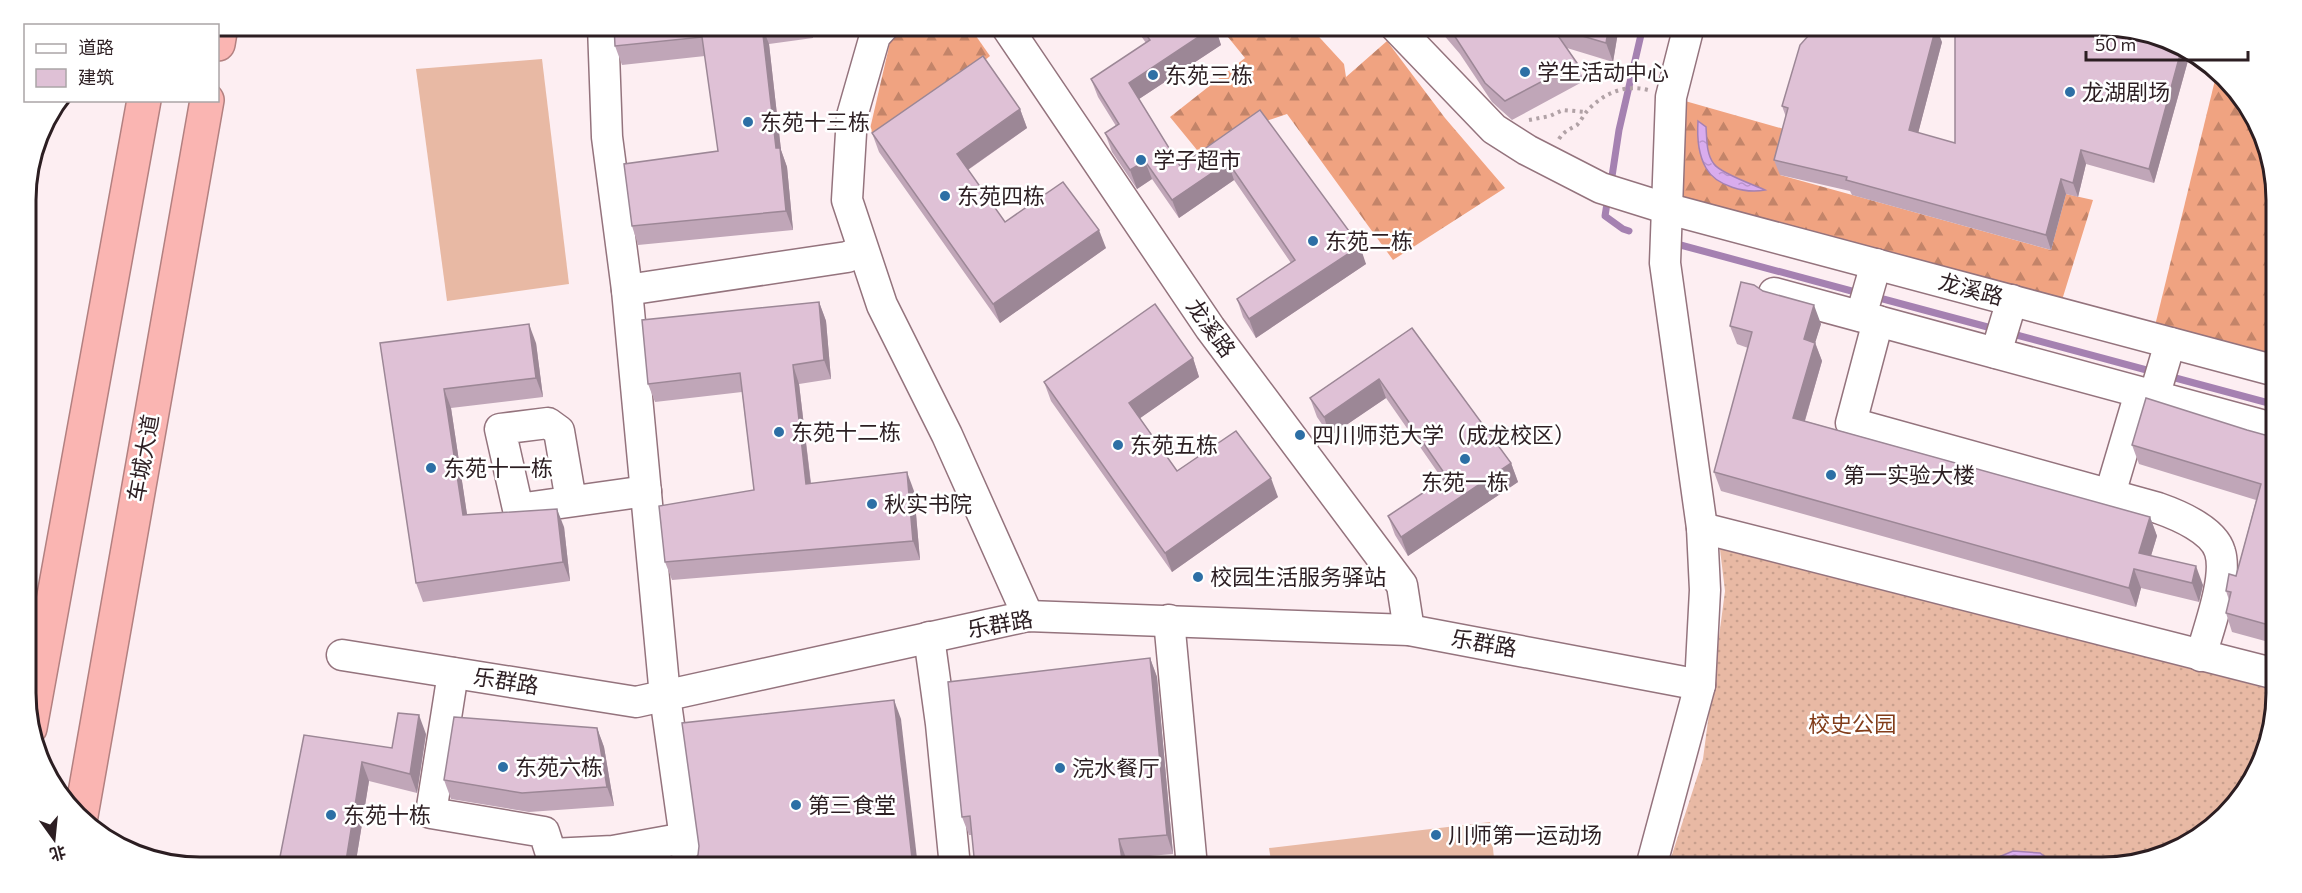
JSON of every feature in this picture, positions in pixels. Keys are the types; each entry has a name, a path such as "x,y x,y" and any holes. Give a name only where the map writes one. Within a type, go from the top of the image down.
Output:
{"highway":[{"path":"36,695 144,102"},
{"name":"车城大道","path":"83,807 207,102"}],"street":[{"path":"603,36 607,137 627,290 665,696 688,857"},
{"path":"876,36 852,116 847,200 862,251 882,305 947,435 1028,616"},
{"name":"龙溪路","path":"1012,36 1210,328 1402,585 1409,630"},
{"path":"1405,36 1494,129 1547,161"},
{"path":"1653,857 1700,685 1705,591 1702,528 1665,263 1665,208 1671,97 1686,36"},
{"name":"龙溪路","path":"1547,161 1610,191 1665,208 1870,298 2003,329 2157,376 2266,371"},
{"path":"627,290 847,256 862,251"},
{"path":"1774,293 1870,298 2003,329 2157,376 2266,425"},
{"path":"1870,298 1851,423 2110,494 2181,516 2205,531 2220,551 2219,590 2201,656"},
{"path":"2110,494 2157,376"},
{"path":"571,501 646,491"},
{"path":"1702,528 2266,672"},
{"name":"乐群路","path":"342,656 636,702 1028,616 1409,630 1700,685"},
{"path":"1169,621 1191,857"},
{"path":"929,637 941,724 954,857"},
{"path":"453,673 431,813 544,832 551,854 613,851 685,838"}],"path":[{"path":"1547,161 1562,133 1578,124 1602,96 1621,90 1644,89"},
{"path":"1510,139 1523,123 1530,120 1550,116 1563,110 1586,112"}],"green space":[{"path":"893,36 976,36 990,56 879,145 870,129"},
{"path":"1227,36 1318,36 1344,64 1346,77 1387,41 1445,118 1505,188 1393,260 1287,114 1263,122 1206,161 1170,117 1245,58"},
{"path":"542,59 569,284 447,301 416,69"},
{"path":"2215,82 2232,100 2254,137 2265,179 2266,368 2152,338"},
{"path":"1671,97 1791,131 1780,175 2051,250 2066,194 2093,200 2058,313 1665,208"},
{"name":"校史公园","path":"1719,541 2266,688 2265,714 2257,746 2244,775 2232,793 2202,823 2165,845 2123,856 2045,857 2040,853 2013,851 1999,857 1671,857 1703,759 1725,591"},
{"name":"川师第一运动场","path":"1490,822 1494,857 1270,857 1269,848"}],"water":[{"path":"1698,121 1706,127 1708,151 1714,164 1730,175 1765,190 1741,190 1724,184 1711,174 1703,163 1700,151"},
{"path":"2013,851 2040,853 2045,857 1999,857"}],"building":[{"name":"东苑十三栋","path":"614,36 763,36 776,148 780,148 786,211 632,226 624,164 718,151 702,37 615,46"},
{"path":"1147,36 1200,36 1129,83 1180,166 1260,110 1360,246 1249,319 1237,299 1295,260 1228,162 1172,200 1145,161 1130,170 1105,133 1119,124 1091,79 1150,40"},
{"path":"1455,36 1558,36 1577,63 1505,101 1485,83"},
{"path":"1582,36 1607,36 1606,43"},
{"path":"1808,36 1934,36 1909,130 1955,143 1955,36 2123,37 2155,45 2180,56 2149,169 2081,150 2073,183 2061,179 2046,235 1846,180 1847,177 1774,160 1788,108 1782,106 1800,45"},
{"name":"东苑四栋","path":"983,56 1020,109 957,154 1005,222 1063,182 1099,230 993,304 872,133"},
{"name":"第一实验大楼","path":"1741,282 1754,285 1763,291 1814,305 1804,339 1815,343 1793,418 2150,517 2139,553 2196,566 2192,583 2134,569 2129,588 1714,472 1752,332 1730,326"},
{"name":"东苑十二栋","path":"819,302 824,360 793,365 806,484 907,472 913,541 665,562 659,506 754,490 740,373 648,384 642,320"},
{"name":"东苑五栋","path":"1155,304 1193,358 1129,403 1177,471 1236,431 1271,478 1165,553 1044,382"},
{"name":"东苑十一栋","path":"529,324 536,378 444,389 463,515 557,509 563,562 416,583 380,343"},
{"name":"东苑一栋","path":"1412,328 1511,463 1401,537 1388,516 1447,477 1379,379 1324,417 1310,398"},
{"path":"2146,398 2266,435 2266,624 2226,613 2231,592 2226,591 2229,574 2236,576 2261,484 2132,445"},
{"name":"浣水餐厅","path":"1150,658 1167,835 1119,839 1122,857 974,857 970,816 962,817 948,682"},
{"name":"第三食堂","path":"894,700 912,857 696,857 699,846 682,723"},
{"path":"398,713 419,715 410,774 362,762 347,857 280,857 304,735 392,748"},
{"path":"454,717 597,728 607,787 522,793 444,780"}],"waterway":[{"path":"1611,183 1619,130 1641,36"},
{"path":"1608,197 1605,216 1629,231"},
{"path":"1673,243 1859,293"},
{"path":"1872,296 1995,329"},
{"path":"2009,333 2154,372"},
{"path":"2168,376 2266,402"}],"place":[{"name":"学生活动中心","path":"1525,72"},
{"name":"东苑三栋","path":"1153,75"},
{"name":"龙湖剧场","path":"2070,92"},
{"name":"东苑十三栋","path":"748,122"},
{"name":"学子超市","path":"1141,160"},
{"name":"东苑四栋","path":"945,196"},
{"name":"东苑二栋","path":"1313,241"},
{"name":"东苑十二栋","path":"779,432"},
{"name":"四川师范大学（成龙校区）","path":"1300,435"},
{"name":"东苑五栋","path":"1118,445"},
{"name":"东苑一栋","path":"1465,459"},
{"name":"东苑十一栋","path":"431,468"},
{"name":"第一实验大楼","path":"1831,475"},
{"name":"秋实书院","path":"872,504"},
{"name":"校园生活服务驿站","path":"1198,577"},
{"name":"东苑六栋","path":"503,767"},
{"name":"浣水餐厅","path":"1060,768"},
{"name":"第三食堂","path":"796,805"},
{"name":"东苑十栋","path":"331,815"},
{"name":"川师第一运动场","path":"1436,835"}]}
